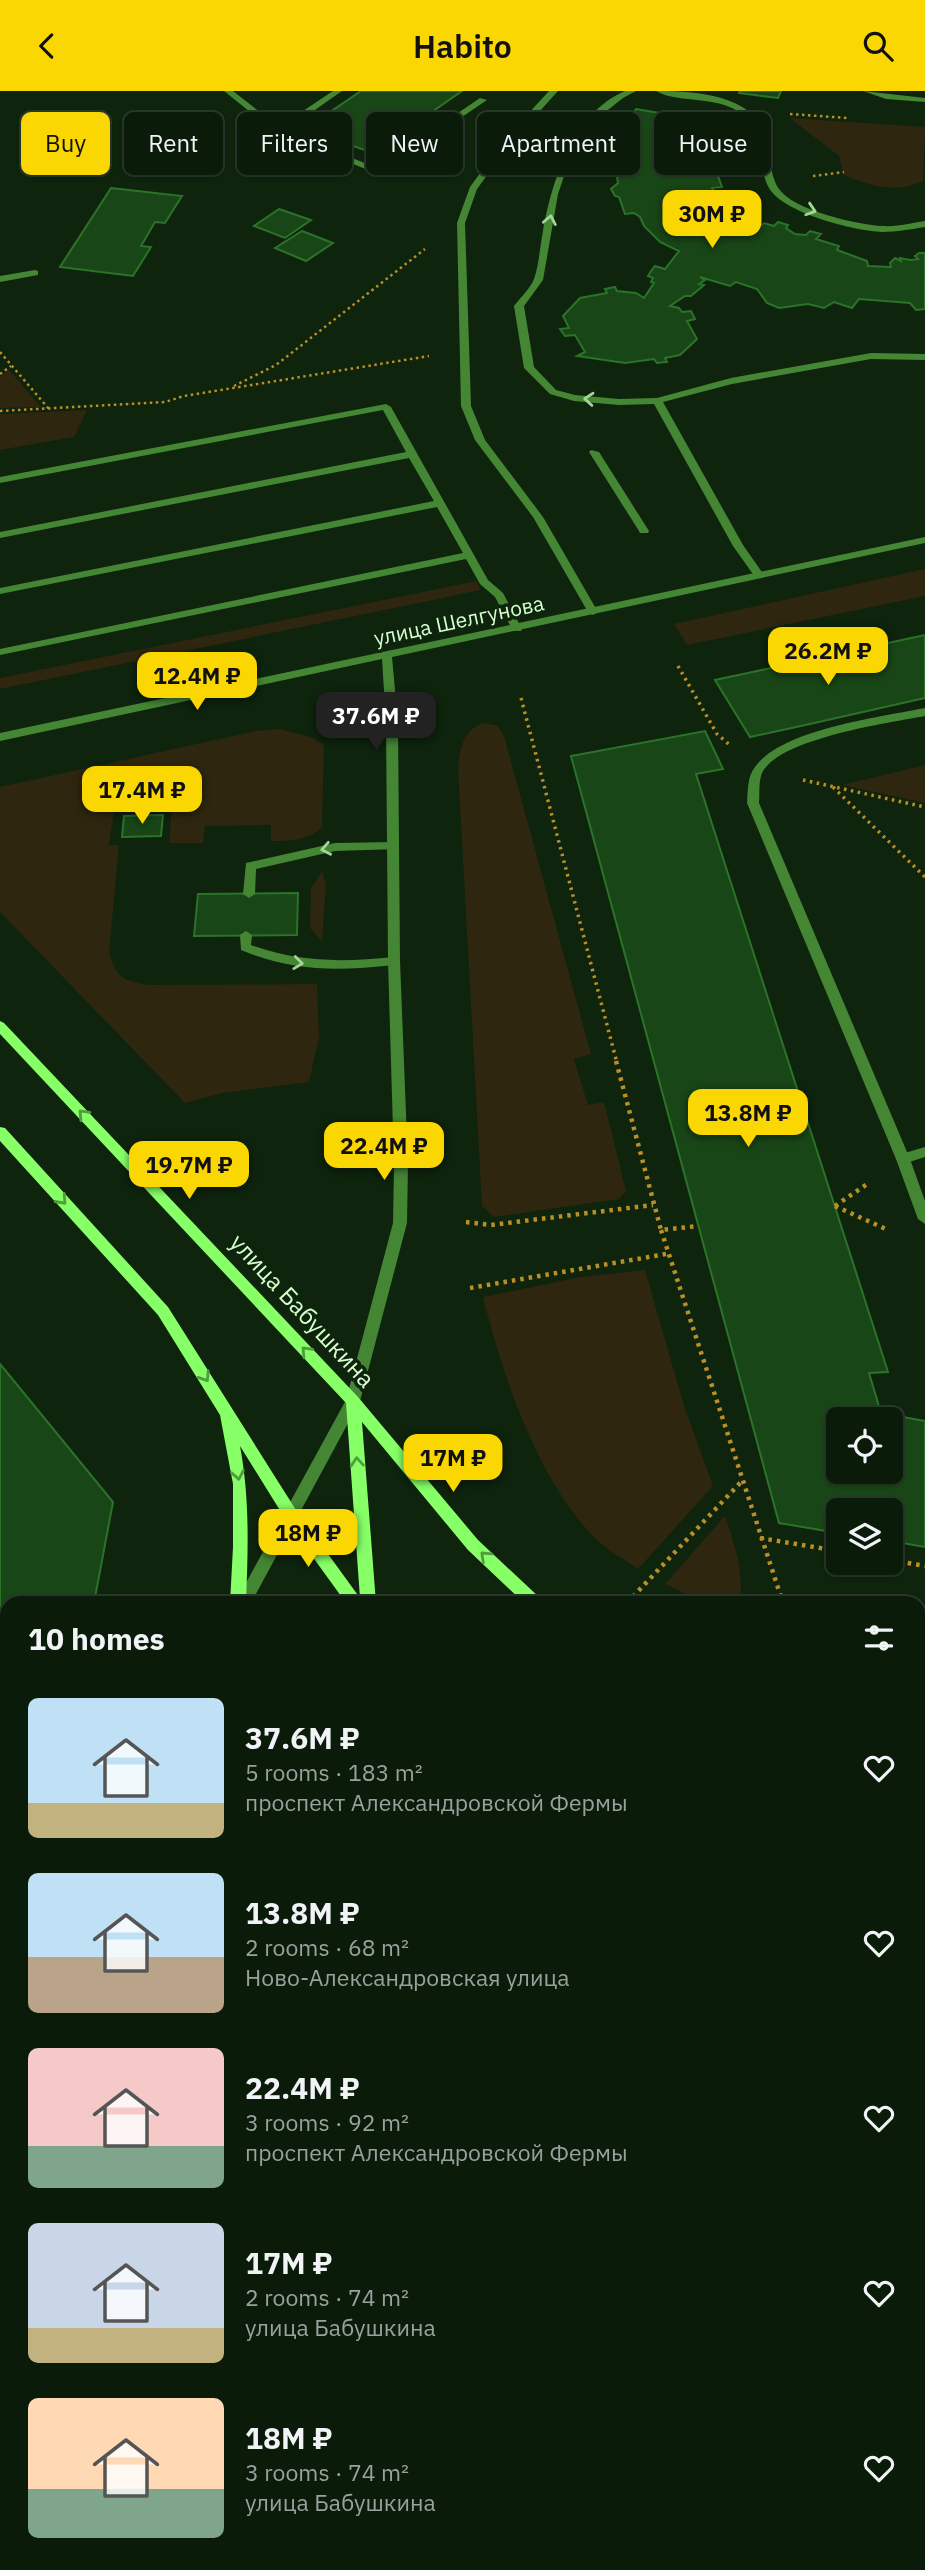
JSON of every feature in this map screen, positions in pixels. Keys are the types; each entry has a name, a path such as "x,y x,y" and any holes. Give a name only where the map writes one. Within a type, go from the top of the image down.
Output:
{"main road":[{"name":"улица Бабушкина","path":"0,1026 353,1401 473,1545 528,1596"},
{"path":"0,1132 163,1311 291,1515 350,1596"},
{"path":"353,1401 367,1596"},
{"path":"226,1408 240,1484 240,1596"}],"street":[{"path":"228,91 254,112"},
{"path":"306,112 338,91"},
{"path":"554,91 507,142 473,189 461,223 466,406 470,424 481,445 518,488 593,612"},
{"path":"632,91 620,96 591,120 562,167 554,194 538,280 519,306 529,368 553,392 574,398 620,402 657,401 731,381 871,356 925,357"},
{"path":"660,91 727,105 742,112"},
{"path":"867,91 886,97 925,100"},
{"path":"352,161 377,171 483,100"},
{"path":"770,175 773,188 780,197 794,205 858,225 880,229 925,223"},
{"path":"0,279 35,273"},
{"path":"657,401 738,546 759,575"},
{"path":"0,480 386,407 484,582 499,595 517,629"},
{"path":"594,452 644,531"},
{"path":"0,535 413,454"},
{"path":"0,591 440,503"},
{"name":"улица Шелгунова","path":"0,737 925,540"},
{"path":"0,652 470,555"},
{"path":"244,1596 353,1401 400,1223 392,723 387,656"},
{"path":"925,712 808,737 775,753 758,770 753,803 925,1219"},
{"path":"249,894 250,866 335,847 394,846"},
{"path":"246,936 244,947 274,960 331,967 394,961"},
{"path":"902,1159 925,1152"}],"path":[{"path":"771,114 846,118"},
{"path":"825,174 828,179"},
{"path":"230,388 276,365 431,244"},
{"path":"0,411 166,402 230,388 466,350"},
{"path":"0,352 49,409"},
{"path":"0,374 11,366"},
{"path":"678,666 717,734 758,770 925,807"},
{"path":"521,698 666,1254 780,1596"},
{"path":"833,787 925,877"},
{"path":"466,1222 491,1225 653,1205"},
{"path":"835,1206 891,1232"},
{"path":"661,1230 698,1226"},
{"path":"470,1288 666,1254"},
{"path":"633,1596 741,1482"},
{"path":"759,1538 826,1549"},
{"path":"903,1562 925,1566"}],"shaded area":[{"path":"790,118 925,127 923,181 893,188 844,175 839,156"},
{"path":"9,370 41,407 0,408 0,376"},
{"path":"87,410 74,437 0,450 0,414"},
{"path":"925,569 925,596 687,645 674,624"},
{"path":"477,581 480,590 0,689 0,678"},
{"path":"483,723 498,726 504,736 591,1054 574,1059 588,1105 604,1102 626,1191 619,1199 494,1217 482,1206 458,768 467,735"},
{"path":"279,729 311,737 324,745 322,827 305,838 271,841 271,825 205,826 203,843 169,843 172,808 114,810 109,845 119,845 109,952 122,977 149,985 317,984 319,1037 309,1082 222,1093 185,1103 0,912 0,787 256,731"},
{"path":"925,765 925,803 842,785"},
{"path":"322,871 326,884 322,941 310,928 311,888"},
{"path":"645,1270 684,1406 713,1486 638,1569 596,1539 571,1510 554,1483 511,1390 483,1297 581,1277"},
{"path":"725,1516 740,1570 741,1596 691,1596 665,1584"}],"building":[{"path":"361,91 462,91 432,112 366,112 366,151 352,146 352,112 330,112"},
{"path":"781,91 778,98 739,93"},
{"path":"636,109 654,112 654,175 726,175 718,176 722,187 712,188 725,210 720,212 726,218 731,216 760,226 764,223 774,226 778,222 788,225 786,228 795,234 806,235 810,231 821,234 816,239 839,246 837,250 867,261 868,266 891,267 890,263 895,258 901,261 900,258 918,259 915,256 925,253 925,309 916,310 910,303 859,299 852,308 834,302 824,308 808,304 779,308 767,303 757,289 736,282 730,286 700,277 705,280 699,284 704,285 691,296 685,296 670,306 679,308 682,312 691,311 695,319 687,321 697,339 680,355 665,358 667,362 657,363 654,359 625,363 577,356 585,352 575,335 565,336 560,329 569,328 563,316 580,298 607,293 605,289 615,287 617,291 636,293 644,298 654,283 651,282 653,278 648,276 651,271 655,266 665,269 679,251 660,242 644,226 640,217 634,213 625,214 619,197 615,196 611,189 618,183 617,175 640,175 640,112 634,112"},
{"path":"111,188 182,196 165,223 155,222 141,246 151,247 133,276 60,267"},
{"path":"279,209 311,220 285,238 254,226"},
{"path":"302,231 333,243 306,261 275,248"},
{"path":"925,635 925,698 750,737 715,680"},
{"path":"705,731 723,769 696,774 888,1372 869,1373 879,1407 826,1407 826,1484 903,1484 903,1417 925,1421 925,1547 903,1543 903,1498 826,1498 826,1531 779,1523 571,756"},
{"path":"163,815 161,836 122,837 124,816"},
{"path":"298,893 297,935 194,936 198,894"},
{"path":"0,1364 113,1502 95,1596 0,1596"}]}
